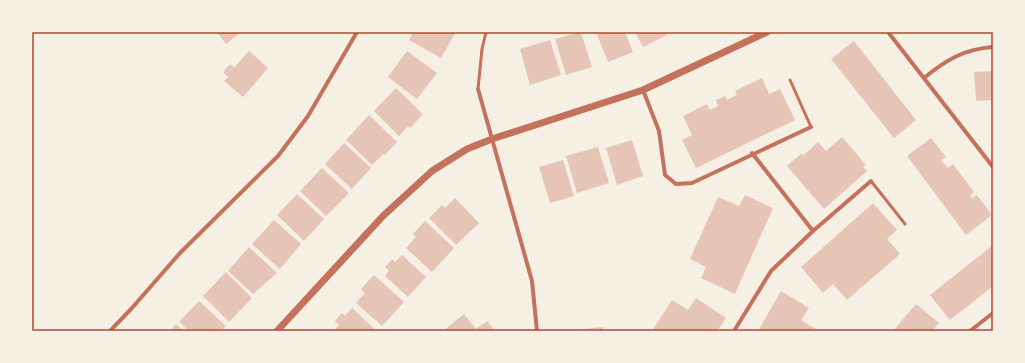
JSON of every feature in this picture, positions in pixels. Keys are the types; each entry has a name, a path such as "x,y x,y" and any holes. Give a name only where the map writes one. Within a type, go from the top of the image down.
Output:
{"street":[{"path":"110,331 180,253 278,156 308,116 357,32"},
{"path":"277,331 383,216 432,171 467,150 492,139 643,90 767,32"},
{"path":"888,32 993,167"},
{"path":"924,78 944,62 970,51 993,47"},
{"path":"478,89 532,282 537,331"},
{"path":"643,90 659,131 665,175 676,184 692,183 721,170 752,153 811,127"},
{"path":"752,153 813,231"},
{"path":"734,331 771,271 813,231 871,181"},
{"path":"970,331 993,313"}],"lane":[{"path":"478,89 482,49 486,32"},
{"path":"790,80 811,127"},
{"path":"871,181 905,224"}],"building":[{"path":"217,32 241,32 226,44"},
{"path":"413,32 455,33 441,58 409,40"},
{"path":"581,32 592,67 566,75 555,39"},
{"path":"596,32 625,32 633,52 608,62"},
{"path":"635,32 666,32 667,35 643,47"},
{"path":"550,40 561,75 530,85 520,49"},
{"path":"854,41 916,120 894,138 831,59"},
{"path":"249,51 268,68 243,97 224,81 228,77 223,72 230,64 234,68"},
{"path":"407,51 437,73 417,99 388,77"},
{"path":"993,71 993,100 976,101 974,72"},
{"path":"762,78 769,94 780,89 795,120 696,168 682,140 692,135 683,116 707,104 710,110 718,106 716,100 725,96 727,100 737,95 735,91"},
{"path":"396,88 423,114 410,128 408,126 399,136 374,111"},
{"path":"369,115 397,142 385,155 383,154 372,165 346,140"},
{"path":"842,137 866,165 863,167 867,171 824,209 787,166 802,153 803,156 818,142 826,151"},
{"path":"931,138 946,157 941,160 948,168 953,164 974,192 970,195 972,198 977,195 992,215 966,235 907,156"},
{"path":"632,140 643,176 617,185 606,148"},
{"path":"344,143 371,168 352,189 325,164"},
{"path":"598,147 609,183 577,193 566,156"},
{"path":"563,160 574,196 550,203 539,167"},
{"path":"322,168 349,193 326,216 300,191"},
{"path":"297,194 324,219 304,241 277,215"},
{"path":"745,195 773,208 735,294 701,278 706,267 690,259 718,197 739,206"},
{"path":"455,198 479,223 456,245 429,218 442,205 445,208"},
{"path":"873,203 897,230 887,239 900,254 847,300 833,284 823,293 801,267"},
{"path":"274,220 301,244 280,269 252,244"},
{"path":"425,221 454,248 432,272 406,248 416,237 413,234"},
{"path":"993,245 993,286 950,320 930,295"},
{"path":"249,247 277,273 253,294 228,271"},
{"path":"402,255 426,277 408,297 385,276 389,271 385,267 392,259 395,262"},
{"path":"226,272 252,298 229,322 203,296"},
{"path":"374,275 404,302 382,326 356,303 365,293 361,289"},
{"path":"781,291 809,308 801,320 819,331 758,331"},
{"path":"696,298 726,318 717,331 652,331 672,300 688,310"},
{"path":"199,301 226,326 221,331 189,331 179,322"},
{"path":"916,304 939,323 932,331 893,331"},
{"path":"352,308 377,331 336,331 335,329 339,325 335,321 342,313 345,316"},
{"path":"464,314 476,329 487,321 495,331 443,331"},
{"path":"176,324 184,331 170,331"},
{"path":"603,327 603,331 575,331 575,330"}]}
